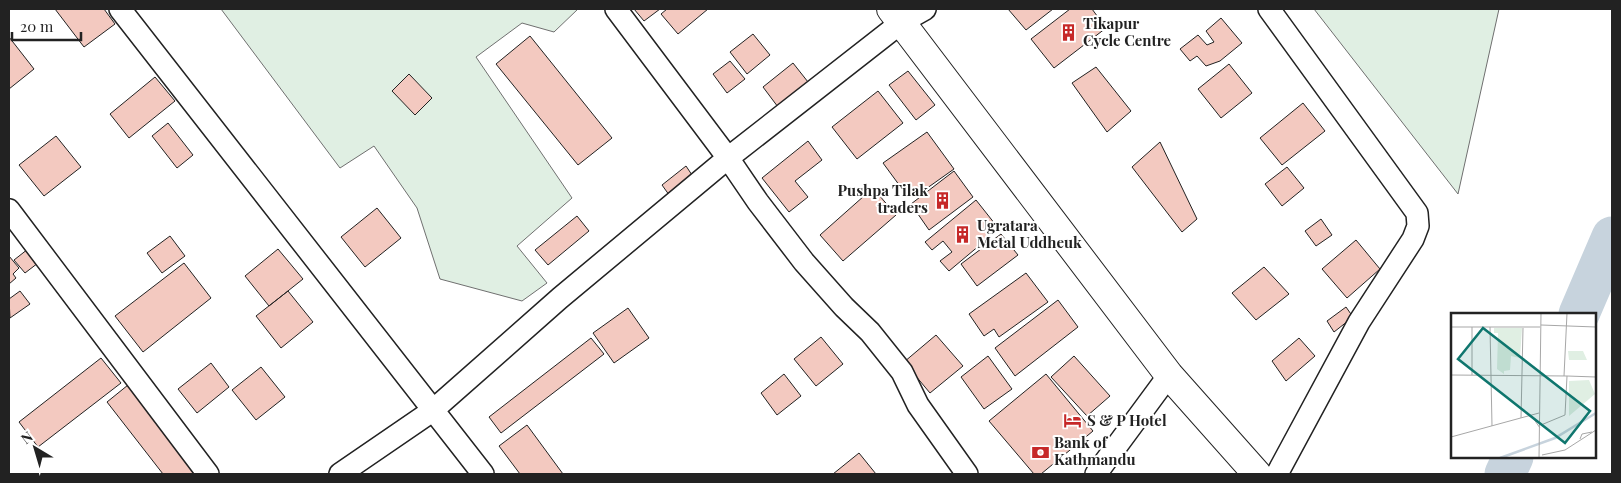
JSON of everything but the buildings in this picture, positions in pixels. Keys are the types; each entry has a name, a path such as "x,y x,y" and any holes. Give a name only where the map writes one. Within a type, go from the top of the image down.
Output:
{"main road":[{"path":"896,16 1169,375 1257,474"}],"street":[{"path":"120,9 483,474"},
{"path":"616,9 804,262 844,307 870,332 902,372 918,405 968,474"},
{"path":"340,474 432,411 560,298 896,16 925,9"},
{"path":"1269,9 1417,213 1418,226 1413,239 1359,322 1278,474"},
{"path":"9,210 208,474"},
{"path":"1096,474 1169,375"}],"green space":[{"path":"221,9 578,9 554,32 522,23 476,57 572,198 517,246 547,283 522,301 440,279 417,208 374,146 340,168"},
{"path":"1314,9 1499,9 1458,194"}],"waterway":[{"path":"1579,313 1612,237"},
{"path":"1505,474 1513,458"}],"place":[{"name":"Tikapur Cycle Centre","path":"1069,33"},
{"name":"Pushpa Tilak traders","path":"942,200"},
{"name":"Ugratara Metal Uddheuk","path":"963,235"},
{"name":"S & P Hotel","path":"1073,421"},
{"name":"Bank of Kathmandu","path":"1040,452"}]}
